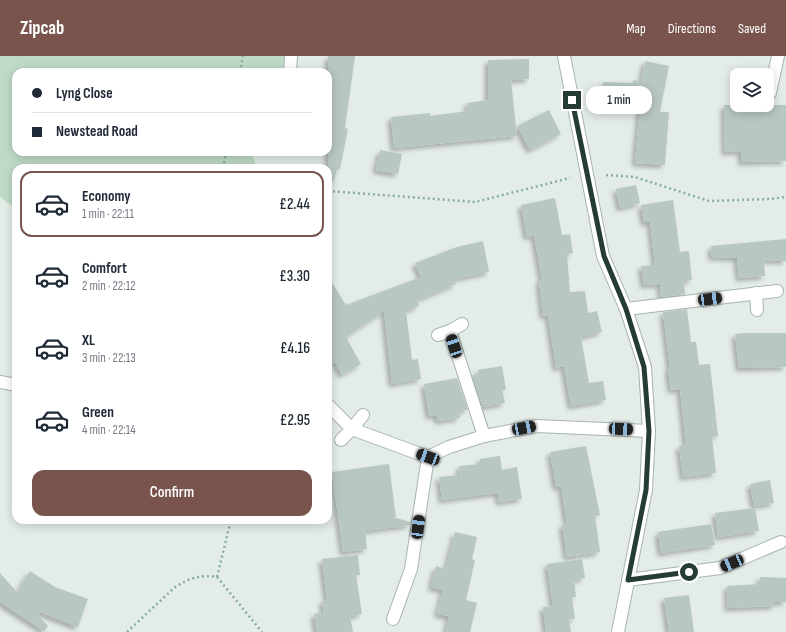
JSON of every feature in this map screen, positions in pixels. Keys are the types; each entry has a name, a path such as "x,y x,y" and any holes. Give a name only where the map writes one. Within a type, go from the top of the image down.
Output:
{"street":[{"path":"290,68 291,56"},
{"path":"564,56 604,256 626,309 644,367 649,431 646,490 618,632"},
{"path":"774,78 780,56 786,58"},
{"path":"626,309 777,290"},
{"path":"756,293 757,310"},
{"path":"438,335 450,331 462,324"},
{"path":"450,331 484,436"},
{"path":"0,382 12,384"},
{"path":"332,409 352,429 428,457 449,447 484,436 537,426 649,431"},
{"path":"341,440 363,415"},
{"path":"393,619 412,569 428,457"},
{"path":"628,580 720,568 781,542"}],"path":[{"path":"241,68 243,56"},
{"path":"587,174 635,177 709,201 786,197"},
{"path":"332,191 475,202 571,178"},
{"path":"217,577 230,524"},
{"path":"127,632 182,582 203,576 217,577 262,632"}],"green space":[{"path":"0,56 285,56 284,68 12,68 12,156 253,156 255,164 12,164 12,206 0,197"}],"building":[{"path":"328,56 355,56 345,128 348,129 340,169 337,169 334,181 332,181 332,164 328,164 328,156 332,156 332,68 328,68"},
{"path":"529,59 529,79 511,80 517,136 394,148 391,117 430,113 430,116 468,111 467,103 488,100 488,60"},
{"path":"645,61 669,66 660,112 669,112 665,165 635,163 640,106 602,105 603,82 633,83 633,80 641,82"},
{"path":"724,105 730,105 730,112 774,112 774,105 786,105 786,161 741,162 741,151 725,152"},
{"path":"549,110 561,134 530,150 517,126"},
{"path":"380,150 402,154 398,174 376,170"},
{"path":"636,185 640,203 620,208 616,189"},
{"path":"555,198 562,235 570,234 573,253 567,254 570,292 585,291 588,313 597,311 602,332 581,337 589,383 603,381 606,400 571,406 564,366 556,368 548,315 543,316 539,280 542,280 534,235 527,237 521,205"},
{"path":"673,200 680,252 689,251 692,280 684,281 685,294 661,297 660,284 644,285 641,266 655,265 650,222 644,222 641,205"},
{"path":"786,239 786,261 764,260 765,276 739,278 737,258 712,257 711,246"},
{"path":"483,241 489,272 454,279 456,284 417,300 419,306 406,311 412,360 418,359 421,379 392,384 384,311 346,337 361,364 342,375 335,362 332,364 332,282 346,305 421,277 415,263 457,247"},
{"path":"687,309 691,342 696,342 699,365 710,364 718,436 712,437 716,473 683,477 679,446 686,445 680,389 671,390 668,369 670,368 663,312"},
{"path":"786,333 786,367 739,368 735,334"},
{"path":"502,366 506,390 502,390 505,403 483,407 472,375 479,374 478,370"},
{"path":"457,378 468,410 459,411 460,418 438,421 437,415 429,416 424,384"},
{"path":"586,446 600,515 595,516 600,552 567,557 562,525 567,524 561,486 556,487 550,452"},
{"path":"500,456 502,470 517,467 522,499 499,502 498,493 442,500 439,477 460,475 459,466 480,464 480,459"},
{"path":"389,464 396,517 392,517 411,522 410,525 365,531 367,549 343,552 332,472"},
{"path":"770,480 774,503 754,506 750,484"},
{"path":"755,508 759,531 718,537 715,513"},
{"path":"711,524 715,545 661,553 658,532"},
{"path":"455,532 477,537 472,559 475,560 466,600 477,603 470,632 446,632 449,616 437,614 443,590 431,587 436,566 446,569"},
{"path":"358,555 360,575 356,575 362,614 350,616 353,632 317,632 314,614 324,612 322,601 327,600 322,559"},
{"path":"582,559 585,578 574,580 576,597 572,597 575,619 569,619 571,632 546,632 543,607 553,606 547,564"},
{"path":"30,571 55,587 88,599 78,627 40,612 38,615 48,626 44,631 0,602 0,573 17,592"},
{"path":"760,577 786,578 786,602 775,602 775,606 728,608 727,586 760,584"},
{"path":"689,595 694,632 669,632 664,598"}],"route":[{"path":"572,100 604,256 626,309 644,367 649,431 646,490 628,580 689,572"}]}
